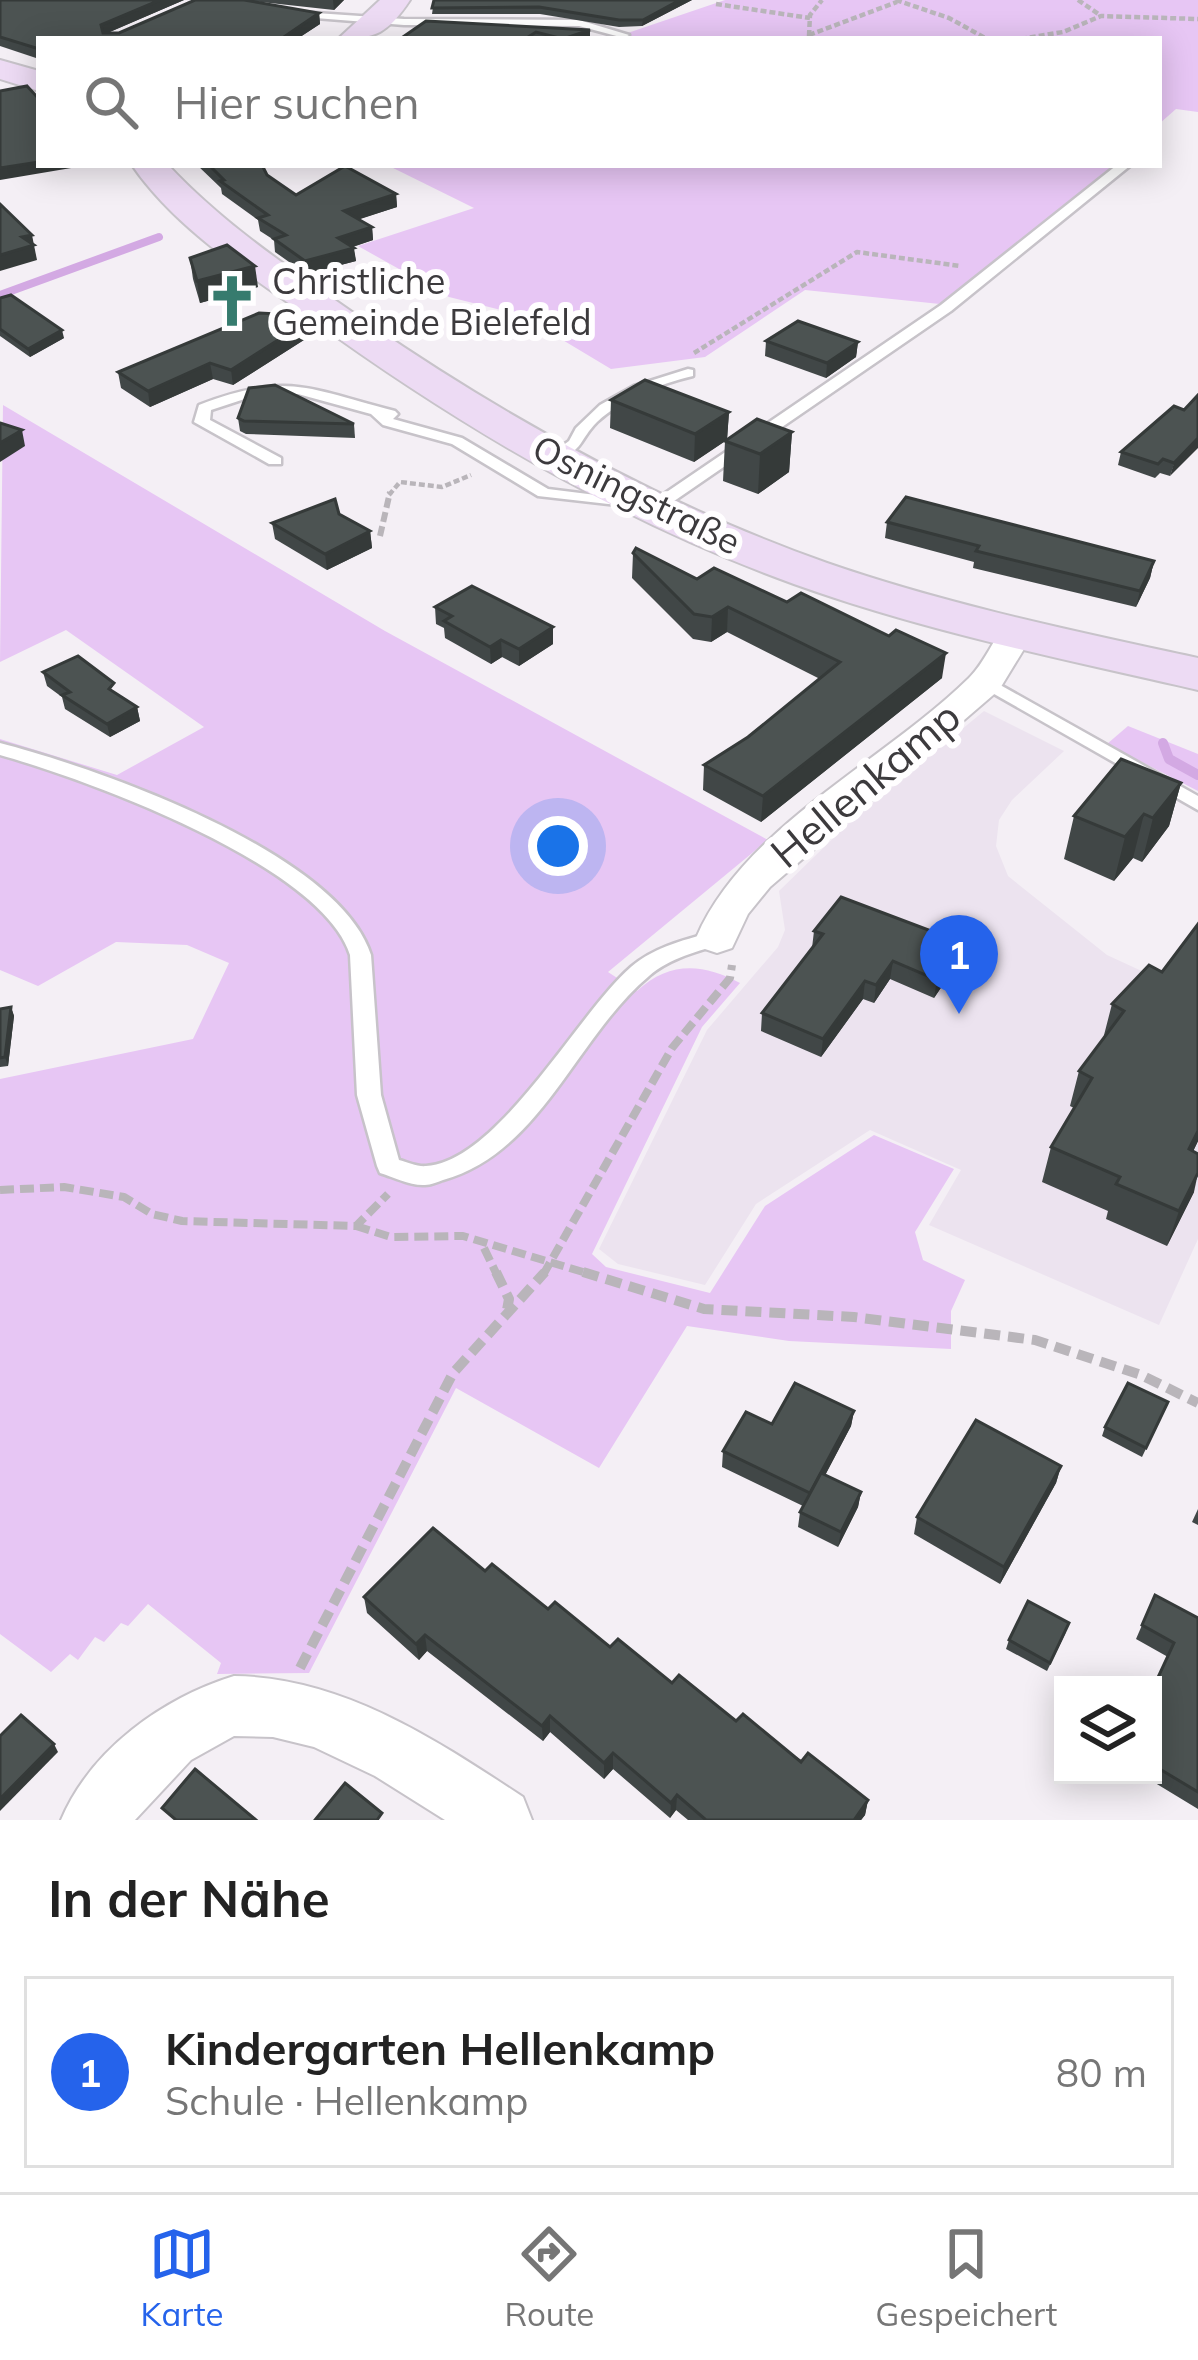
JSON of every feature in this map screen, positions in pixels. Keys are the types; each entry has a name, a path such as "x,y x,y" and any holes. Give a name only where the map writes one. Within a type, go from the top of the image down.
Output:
{"main road":[{"path":"357,36 388,10"},
{"path":"0,68 36,80"},
{"name":"Osningstraße","path":"152,168 226,239 478,413 656,507 829,579 1016,632 1198,674"}],"street":[{"name":"Hellenkamp","path":"717,938 730,909 755,877 986,682 1016,632"},
{"path":"93,1820 177,1731 203,1714 229,1708 281,1707 328,1722 391,1752 500,1820"}],"lane":[{"path":"283,12 388,10 579,23 624,35"},
{"path":"377,411 388,422 457,441 544,493 656,507 995,270 1121,168"},
{"path":"556,456 575,444 590,420 667,377 688,373"},
{"path":"274,461 202,422 204,408 248,389 276,385 442,424 478,413"},
{"path":"986,682 1198,804"},
{"path":"0,749 64,766 152,803 272,865 326,901 358,943 369,1097 389,1166 405,1176 432,1176 467,1162 518,1121 622,986 661,958 717,938"}],"path":[{"path":"809,36 809,18 822,0"},
{"path":"1078,0 1102,16"},
{"path":"811,36 897,1 949,18 982,36"},
{"path":"716,4 809,18"},
{"path":"1039,36 1102,16 1198,19"},
{"path":"688,373 683,360 857,252 995,270"},
{"path":"380,536 389,493 400,482 448,486"},
{"path":"281,1707 453,1373 553,1264 672,1048 730,978 729,955 717,938"},
{"path":"356,1226 405,1176"},
{"path":"0,1190 64,1187 124,1197 152,1214 182,1221 356,1226 391,1237 464,1236 484,1246 704,1309 854,1317 1035,1340 1141,1375 1198,1403"},
{"path":"484,1246 509,1299 507,1314"}],"shaded area":[{"path":"725,0 1198,0 1198,112 1176,109 1162,121 1162,36 619,36"},
{"path":"393,168 1110,168 940,304 805,290 705,357 611,369 521,315 449,297 358,246 474,208"},
{"path":"3,405 385,631 768,840 608,972 637,991 661,974 687,968 740,983 702,1027 592,1254 606,1267 710,1293 765,1206 874,1135 954,1169 915,1232 923,1260 965,1280 951,1311 951,1349 789,1341 687,1326 599,1468 456,1388 309,1673 217,1674 221,1663 148,1604 128,1626 121,1623 104,1642 95,1637 78,1660 70,1654 51,1672 0,1634 0,1079 193,1039 229,963 187,945 116,942 38,986 0,970 0,739 117,775 204,727 66,630 0,662"},
{"path":"984,711 1064,751 1012,800 999,820 996,846 1008,876 1107,955 1198,997 1198,1239 1159,1325 929,1225 961,1170 870,1130 756,1204 705,1285 618,1264 599,1249 707,1030 778,947 785,930 779,891 853,819"},
{"path":"1128,726 1198,754 1198,791 1107,744"}],"building":[{"path":"0,0 160,0 101,25 103,33 119,33 195,0 244,0 319,13 285,36 36,36 36,48 0,37"},
{"path":"434,0 680,0 643,20 619,20 539,7 432,8"},
{"path":"426,21 590,30 572,36 536,32 530,36 404,36"},
{"path":"27,86 36,96 36,162 0,168 0,91"},
{"path":"212,168 264,168 296,195 349,168 396,194 344,211 372,227 338,238 354,248 305,261 274,239 286,235 258,218 268,215 220,181 224,180"},
{"path":"0,204 32,235 22,237 34,245 0,255"},
{"path":"227,245 255,266 197,281 190,258"},
{"path":"11,295 62,330 28,349 0,329 0,298"},
{"path":"259,313 316,316 231,370 210,363 148,391 118,372"},
{"path":"798,321 858,342 827,363 766,341"},
{"path":"645,380 729,412 695,434 611,400"},
{"path":"275,385 354,424 238,418 249,388"},
{"path":"1198,395 1198,438 1174,463 1163,459 1158,464 1121,452 1174,406 1184,410"},
{"path":"757,419 792,432 760,454 725,441"},
{"path":"0,423 22,430 0,443"},
{"path":"906,497 1154,561 1140,591 976,551 979,546 887,522"},
{"path":"335,499 339,514 370,531 325,554 272,523"},
{"path":"636,548 697,579 714,568 787,602 801,593 889,636 896,630 946,653 763,796 704,765 748,737 840,662 728,607 712,617 694,614 633,553"},
{"path":"472,586 553,627 519,649 501,640 490,647 444,621 452,616 435,607"},
{"path":"78,656 114,683 109,689 137,707 107,724 62,695 70,692 43,672"},
{"path":"1121,759 1181,783 1153,818 1144,814 1125,837 1074,816"},
{"path":"841,897 963,943 937,980 893,961 876,985 865,981 823,1039 762,1013 823,934 814,931"},
{"path":"1198,924 1198,1131 1189,1149 1198,1154 1198,1173 1179,1211 1116,1184 1120,1177 1051,1147 1092,1078 1079,1071 1124,1011 1112,1004 1149,965 1162,972"},
{"path":"11,1007 5,1057 0,1058 0,1009"},
{"path":"795,1383 854,1411 810,1493 723,1451 746,1412 772,1424"},
{"path":"1128,1383 1168,1402 1146,1448 1105,1427"},
{"path":"976,1420 1061,1466 1004,1567 917,1517"},
{"path":"821,1473 861,1492 841,1532 800,1512"},
{"path":"433,1528 485,1571 492,1564 548,1609 555,1602 610,1647 618,1639 672,1683 679,1675 736,1721 743,1714 801,1762 808,1753 868,1800 854,1820 706,1820 677,1795 671,1803 613,1753 604,1763 550,1716 542,1726 425,1635 416,1644 364,1597"},
{"path":"1155,1595 1198,1618 1198,1792 1162,1770 1159,1676 1174,1643 1142,1625"},
{"path":"1028,1601 1069,1623 1050,1663 1009,1640"},
{"path":"21,1715 54,1744 0,1799 0,1736"},
{"path":"195,1769 256,1820 176,1820 162,1808"},
{"path":"345,1783 382,1813 377,1820 315,1820"}],"waterway":[{"path":"0,295 159,237"},
{"path":"1163,743 1169,759 1198,775"}],"place":[{"name":"Christliche Gemeinde Bielefeld","path":"232,301"},
{"name":"Kindergarten Hellenkamp","path":"959,1014"}]}
